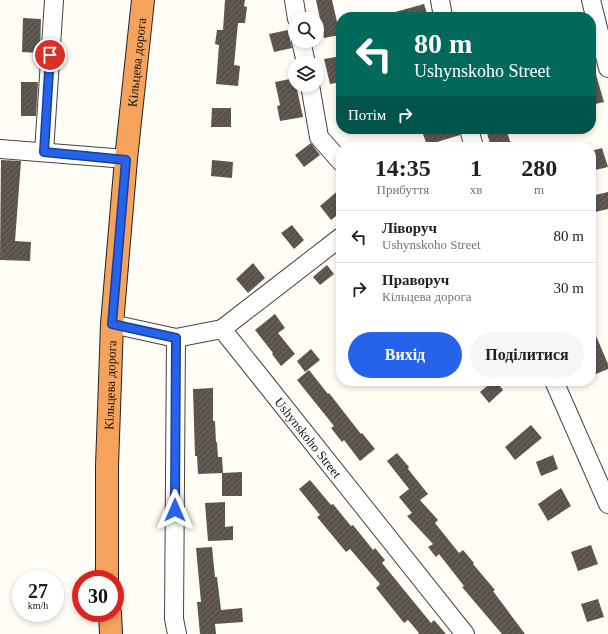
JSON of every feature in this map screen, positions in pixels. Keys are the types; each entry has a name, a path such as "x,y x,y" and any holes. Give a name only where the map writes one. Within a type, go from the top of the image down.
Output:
{"highway":[{"name":"Кільцева дорога","path":"107,570 112,324 142,0"},
{"path":"110,622 111,634"}],"street":[{"path":"44,152 54,0"},
{"path":"294,0 296,12"},
{"path":"440,0 442,12"},
{"path":"591,0 594,12"},
{"path":"596,20 608,68"},
{"path":"311,92 319,137 336,156"},
{"path":"0,149 126,160"},
{"path":"112,324 176,338 222,329 336,241"},
{"name":"Ushynskoho Street","path":"222,329 465,634"},
{"path":"176,338 174,619 177,634"},
{"path":"556,386 608,504"}],"building":[{"path":"225,0 245,0 244,6 247,7 245,23 238,23 234,65 240,66 238,86 216,84 219,45 215,44 217,30 223,30"},
{"path":"316,0 332,0 336,18 336,36 324,38 324,12 319,12"},
{"path":"424,4 426,12 395,12"},
{"path":"23,18 41,19 40,53 22,52"},
{"path":"288,30 288,48 292,48 274,52 269,34"},
{"path":"336,57 336,83 330,84 324,59"},
{"path":"596,75 604,102 596,104"},
{"path":"288,79 288,92 298,92 303,117 280,121 277,106 280,105 275,82"},
{"path":"21,82 38,82 36,116 21,116"},
{"path":"212,108 231,108 231,127 211,127"},
{"path":"423,134 460,134 437,142 426,142"},
{"path":"487,134 508,134 510,142 490,142"},
{"path":"311,143 320,155 304,167 295,155"},
{"path":"602,148 608,167 596,170 596,150"},
{"path":"1,160 21,161 15,241 31,242 30,261 0,260"},
{"path":"212,160 233,162 232,178 211,176"},
{"path":"336,192 336,216 331,220 320,206"},
{"path":"608,192 608,209 596,212 596,195"},
{"path":"292,225 304,240 294,249 281,233"},
{"path":"253,263 265,278 248,293 236,279"},
{"path":"327,265 334,274 320,285 313,277"},
{"path":"275,314 285,328 278,333 295,354 281,366 255,330"},
{"path":"596,336 608,364 608,369 596,374"},
{"path":"311,349 320,360 305,372 297,361"},
{"path":"309,370 375,449 360,461 344,440 342,442 331,428 334,426 297,380"},
{"path":"487,386 500,386 503,390 489,403 480,392"},
{"path":"213,388 213,421 215,421 218,457 222,457 223,473 198,474 197,456 195,456 193,389"},
{"path":"531,425 542,438 515,460 505,447"},
{"path":"397,453 428,494 420,500 438,520 435,523 459,553 463,550 474,563 473,564 495,590 493,591 525,634 502,634 462,587 464,586 439,554 436,557 428,547 433,544 407,516 412,513 399,497 409,489 387,461"},
{"path":"553,455 558,469 541,476 536,462"},
{"path":"242,472 242,496 222,496 222,473"},
{"path":"310,480 331,505 333,504 351,526 353,525 373,550 375,548 385,560 382,563 431,623 434,620 446,634 418,634 419,633 408,620 404,623 376,588 380,584 350,549 346,552 317,517 320,515 299,489"},
{"path":"561,488 571,506 548,521 538,504"},
{"path":"225,502 225,527 233,526 233,540 208,541 205,503"},
{"path":"591,545 598,564 578,571 571,552"},
{"path":"212,547 215,577 217,577 221,610 242,608 243,622 215,624 216,634 200,634 197,602 201,602 196,548"},
{"path":"598,599 604,617 587,622 581,604"}],"route":[{"path":"50,55 44,152 126,160 112,324 176,338 175,510"}]}
